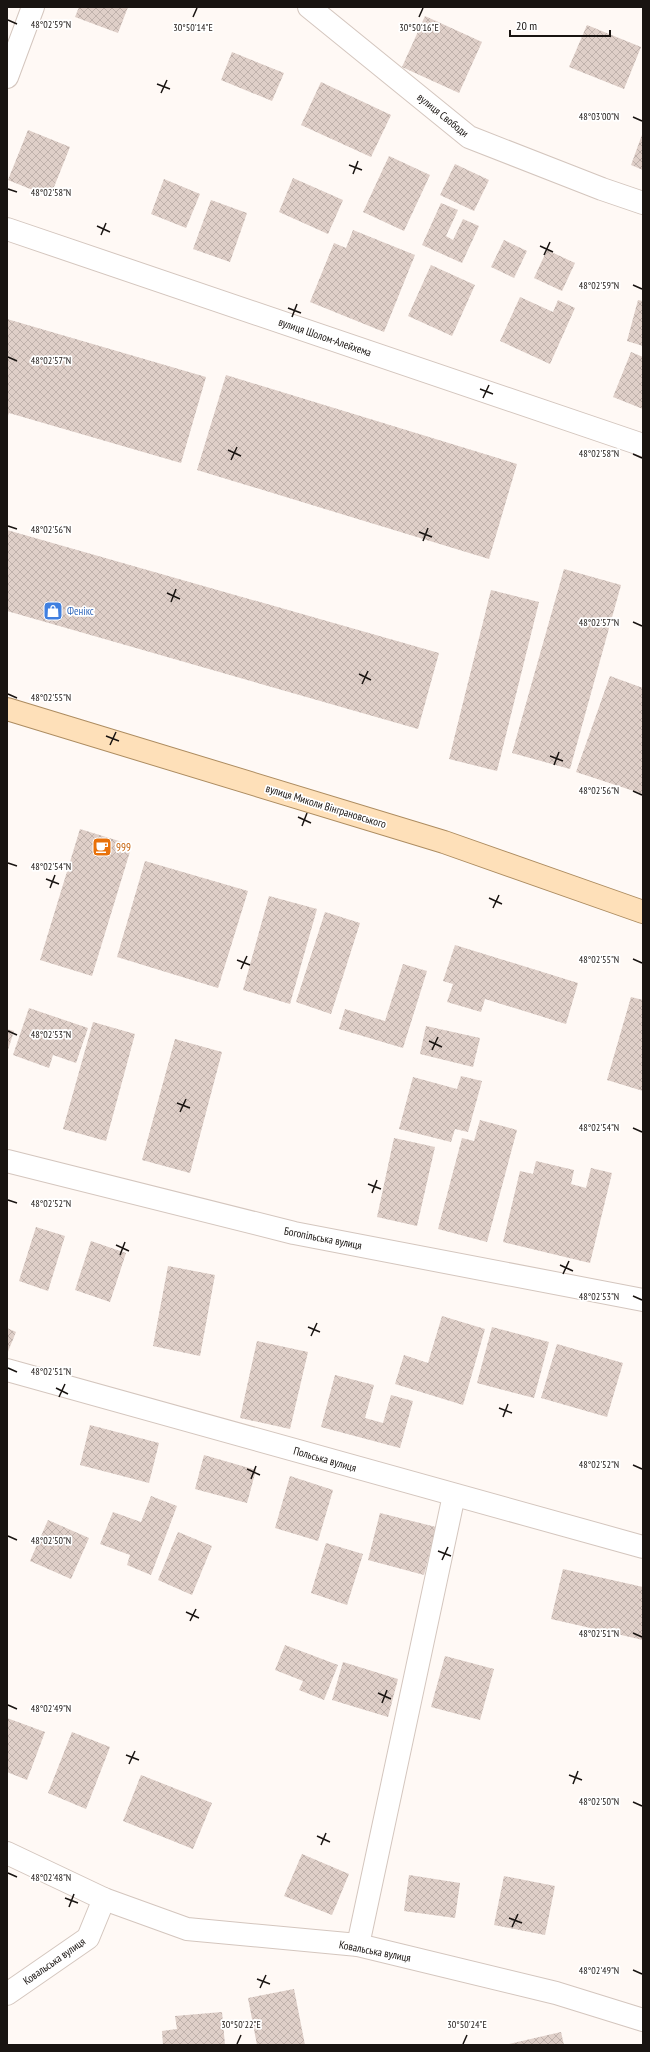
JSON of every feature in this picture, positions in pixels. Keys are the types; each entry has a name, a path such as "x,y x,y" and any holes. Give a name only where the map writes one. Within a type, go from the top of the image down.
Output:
{"main road":[{"name":"вулиця Миколи Вінграновського","path":"7,709 444,842 643,912"}],"street":[{"path":"7,77 33,7"},
{"name":"вулиця Свободи","path":"309,7 469,137 602,189 643,202"},
{"name":"вулиця Шолом-Алейхема","path":"7,229 643,445"},
{"name":"Богопільська вулиця","path":"7,1161 294,1233 643,1300"},
{"name":"Польська вулиця","path":"7,1370 643,1547"},
{"path":"358,1945 454,1495"},
{"name":"Ковальська вулиця","path":"7,1853 104,1899 187,1929 358,1945 556,1993 643,2020"},
{"name":"Ковальська вулиця","path":"7,1994 88,1938 104,1899"}],"building":[{"path":"79,7 128,7 118,33 75,17"},
{"path":"425,16 482,42 459,93 402,67"},
{"path":"587,25 641,47 624,89 569,67"},
{"path":"232,52 284,73 272,101 221,80"},
{"path":"321,82 391,115 371,157 301,125"},
{"path":"28,130 70,147 50,197 8,180"},
{"path":"643,132 643,170 631,165"},
{"path":"389,156 430,175 404,231 363,212"},
{"path":"455,164 489,180 474,211 440,195"},
{"path":"293,178 343,200 328,234 279,212"},
{"path":"164,179 200,194 186,228 151,214"},
{"path":"211,200 247,213 230,262 193,249"},
{"path":"441,203 458,210 446,236 453,240 463,219 479,226 462,263 422,245"},
{"path":"353,230 415,255 384,332 310,302 334,243 346,248"},
{"path":"504,240 527,251 514,278 491,267"},
{"path":"547,250 575,263 562,291 534,278"},
{"path":"431,265 475,285 452,336 408,316"},
{"path":"520,297 553,312 558,300 575,308 550,364 500,341"},
{"path":"638,300 643,301 643,346 627,341"},
{"path":"7,319 206,377 181,463 9,413 7,418"},
{"path":"631,352 643,357 643,409 613,397"},
{"path":"226,375 517,464 489,559 197,470"},
{"path":"7,530 439,653 418,729 7,611"},
{"path":"564,569 621,585 570,769 512,753"},
{"path":"491,590 539,602 497,771 449,759"},
{"path":"610,676 643,688 643,794 576,772"},
{"path":"80,829 132,845 92,976 40,960"},
{"path":"145,861 248,891 218,988 117,957"},
{"path":"269,896 317,909 290,1004 243,990"},
{"path":"325,912 360,923 331,1014 296,1002"},
{"path":"455,945 578,983 566,1024 485,999 481,1012 447,1002 453,984 443,981"},
{"path":"403,964 427,971 403,1048 339,1029 345,1009 385,1021"},
{"path":"631,997 643,1000 643,1091 607,1080"},
{"path":"29,1008 88,1028 76,1063 53,1055 49,1068 13,1055"},
{"path":"93,1022 135,1034 106,1141 63,1129"},
{"path":"426,1026 480,1038 473,1067 420,1054"},
{"path":"7,1029 14,1031 7,1053"},
{"path":"175,1039 222,1052 190,1173 142,1160"},
{"path":"461,1076 482,1081 468,1132 455,1129 451,1142 399,1129 413,1077 457,1089"},
{"path":"480,1120 517,1130 487,1242 438,1229 462,1138 474,1141"},
{"path":"394,1138 435,1147 417,1226 377,1217"},
{"path":"536,1161 574,1170 571,1184 586,1188 591,1168 612,1173 590,1263 503,1242 520,1171 533,1174"},
{"path":"36,1227 65,1236 48,1291 19,1281"},
{"path":"91,1241 126,1253 110,1302 75,1290"},
{"path":"168,1266 215,1275 200,1356 153,1346"},
{"path":"442,1316 485,1329 463,1405 395,1384 404,1355 428,1363"},
{"path":"492,1327 549,1342 534,1398 477,1383"},
{"path":"7,1328 16,1332 7,1354"},
{"path":"257,1341 308,1352 290,1429 240,1418"},
{"path":"557,1344 623,1363 607,1417 541,1398"},
{"path":"335,1375 374,1385 365,1418 383,1423 391,1395 413,1401 400,1448 321,1427"},
{"path":"90,1425 159,1443 149,1483 80,1465"},
{"path":"204,1455 256,1470 247,1503 195,1489"},
{"path":"290,1476 333,1490 318,1541 275,1528"},
{"path":"151,1496 177,1506 151,1575 127,1565 130,1555 100,1544 113,1512 141,1522"},
{"path":"380,1513 436,1527 424,1575 368,1560"},
{"path":"48,1520 89,1538 71,1579 30,1561"},
{"path":"178,1532 212,1546 192,1595 158,1580"},
{"path":"326,1543 363,1554 347,1605 311,1593"},
{"path":"563,1569 643,1587 643,1640 551,1619"},
{"path":"285,1645 338,1665 324,1700 299,1690 303,1681 275,1670"},
{"path":"445,1656 494,1669 480,1720 431,1707"},
{"path":"343,1662 398,1679 388,1717 332,1700"},
{"path":"7,1718 45,1732 27,1780 7,1772"},
{"path":"72,1732 110,1747 86,1809 48,1793"},
{"path":"141,1775 212,1803 193,1849 123,1821"},
{"path":"302,1854 349,1874 332,1915 284,1896"},
{"path":"409,1875 460,1883 455,1918 404,1911"},
{"path":"504,1876 555,1886 545,1935 494,1925"},
{"path":"294,1989 305,2045 257,2045 248,1998"},
{"path":"222,2012 225,2045 163,2045 162,2031 177,2029 175,2016"},
{"path":"561,2032 564,2045 509,2045 509,2044"}],"place":[{"name":"Фенікс","path":"53,611"},
{"name":"999","path":"102,847"}]}
